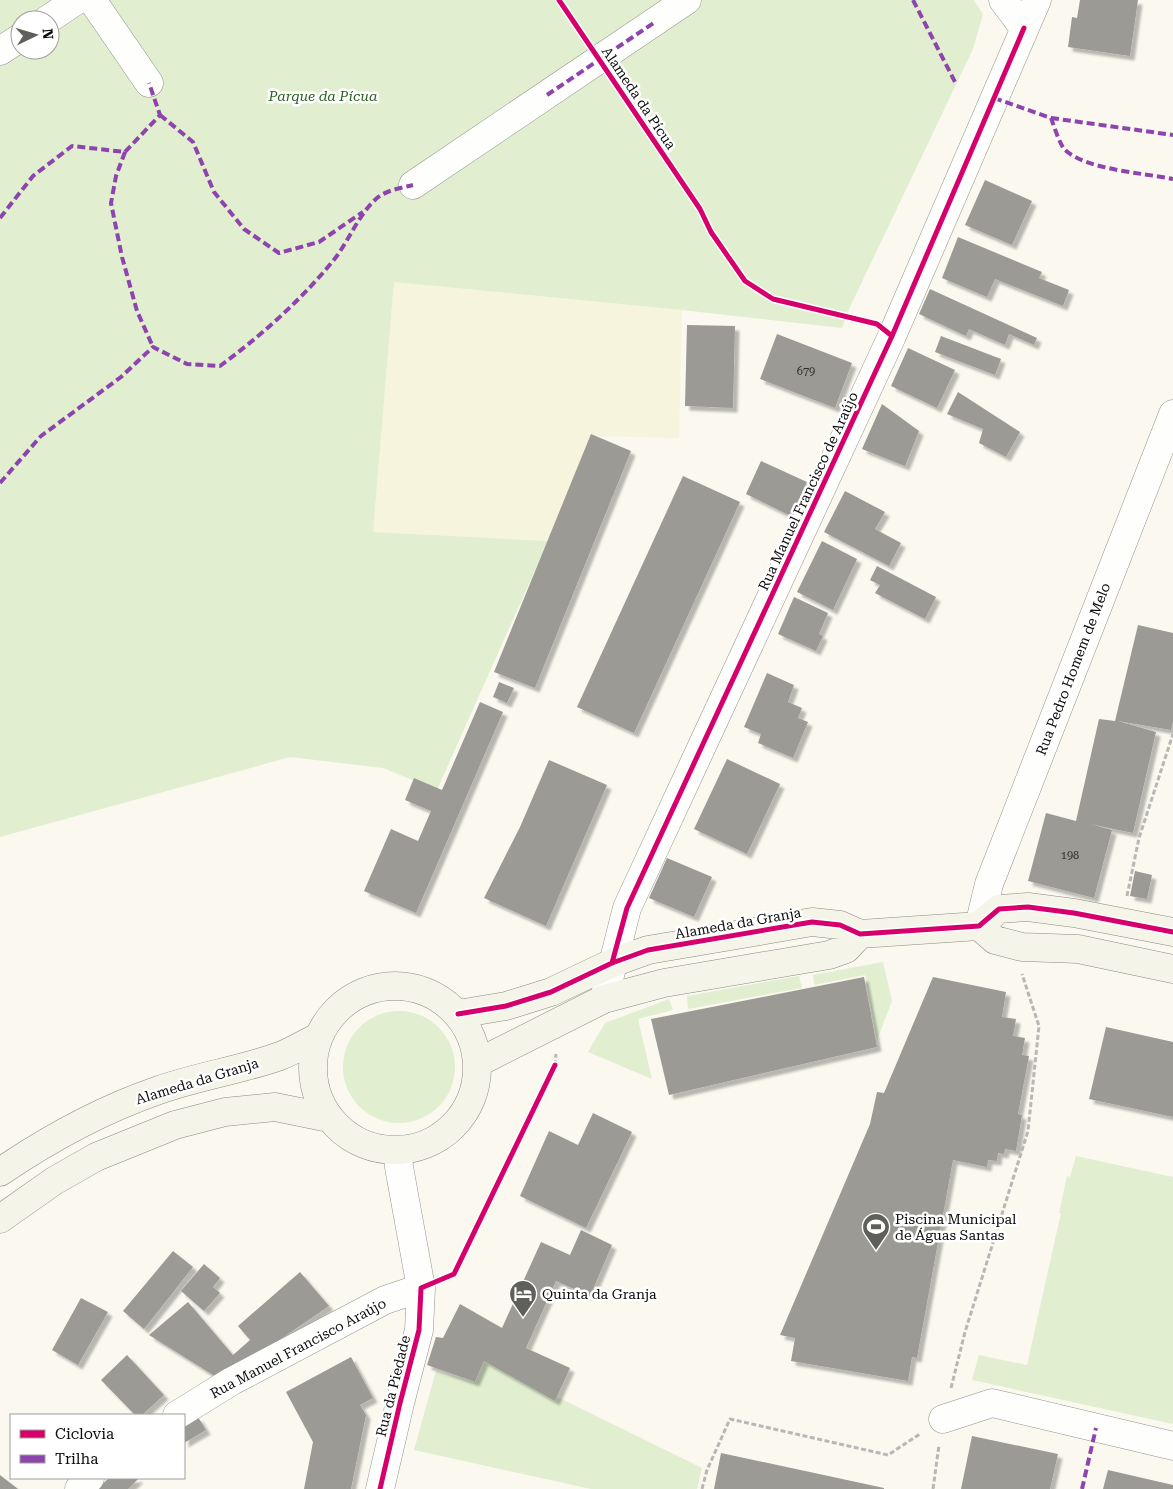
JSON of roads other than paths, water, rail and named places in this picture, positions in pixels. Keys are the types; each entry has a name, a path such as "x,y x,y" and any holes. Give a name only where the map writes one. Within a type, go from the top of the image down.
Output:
{"street":[{"path":"60,11 77,0"},
{"path":"92,0 149,83"},
{"path":"413,185 687,0"},
{"path":"1003,0 1024,28"},
{"name":"Rua Manuel Francisco de Araújo","path":"604,999 627,908 892,336 1037,0"},
{"name":"Rua Pedro Homem de Melo","path":"979,926 988,884 1173,414"},
{"path":"1173,932 1074,913 1028,907 1000,909 979,926 995,940 1022,947 1078,949 1173,969"},
{"name":"Alameda da Granja","path":"458,1014 506,1006 551,992 612,963 648,950 812,922 840,925 860,934 979,926"},
{"path":"477,1063 604,999 664,983 829,955 846,949 860,934"},
{"path":"381,986 410,986 436,996 458,1014 471,1037 477,1063 474,1089 464,1113 446,1132 423,1146 398,1151 371,1147 348,1136 329,1118 316,1093 312,1065 318,1037 333,1013 355,996 381,986"},
{"name":"Alameda da Granja","path":"0,1172 65,1131 109,1109 175,1085 282,1056 318,1037"},
{"path":"0,1219 54,1181 96,1157 135,1140 175,1126 225,1112 275,1107 329,1118"},
{"name":"Rua da Piedade","path":"380,1489 419,1330 421,1288 399,1167 398,1151"},
{"name":"Rua Manuel Francisco Araújo","path":"180,1414 232,1381 377,1304 421,1288"},
{"path":"943,1419 992,1403 1173,1446"},
{"path":"79,1489 89,1479"}],"place":[{"name":"Piscina Municipal de Águas Santas","path":"876,1251"},
{"name":"Quinta da Granja","path":"523,1318"}],"park label":[{"name":"Parque da Pícua","path":"323,96"}]}
